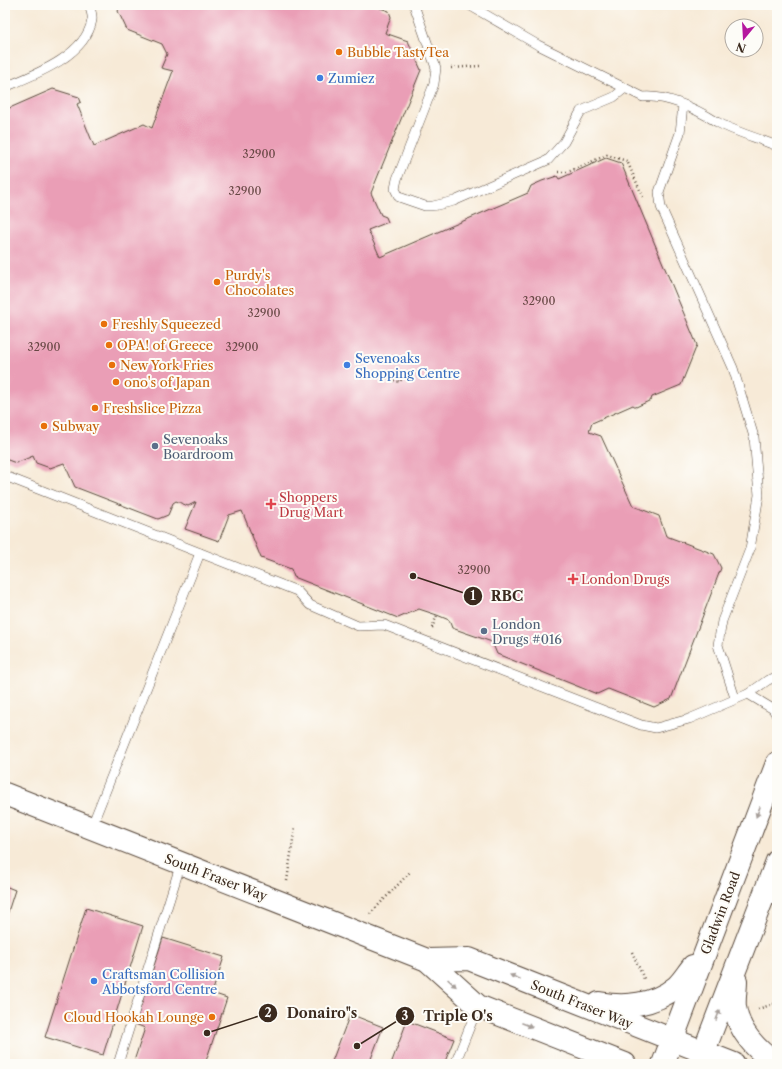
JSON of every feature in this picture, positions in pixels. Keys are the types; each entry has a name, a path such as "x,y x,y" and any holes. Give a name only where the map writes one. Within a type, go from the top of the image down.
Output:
{"main road":[{"name":"Gladwin Road","path":"663,1064 777,763"},
{"name":"South Fraser Way","path":"5,794 427,960 478,1006 625,1064"},
{"path":"702,1058 777,861"},
{"path":"564,997 619,1007 654,1001 676,987 706,950"},
{"name":"South Fraser Way","path":"427,960 469,959 672,1039 702,1058 734,1064"},
{"path":"737,965 735,1007 744,1031 761,1054 777,1064"},
{"path":"552,1035 583,1064"}],"lane":[{"path":"5,87 45,71 74,50 85,36 92,20 90,5"},
{"path":"414,5 436,68 434,84 397,179 396,189 399,197 425,206 454,202 548,160 564,142 581,111 614,96 625,88"},
{"path":"469,5 538,45 643,97 659,97 683,105 709,116 717,122 777,146"},
{"path":"683,105 680,133 659,192 661,207 733,368 754,437 759,495 750,549 722,621 718,645 734,698"},
{"path":"5,476 297,591 310,606 358,626 384,624 641,725 656,728 668,726 689,719 734,698 748,694 768,680 777,677"},
{"path":"91,828 200,553"},
{"path":"748,694 773,709 777,716"},
{"path":"118,1064 181,863"},
{"path":"455,1064 478,1006"}],"path":[{"path":"436,68 480,66"},
{"path":"552,174 568,172 607,155 627,161 649,210 661,207"},
{"path":"386,378 400,382 402,378 388,374"},
{"path":"284,903 295,826"},
{"path":"354,931 411,871"},
{"path":"632,952 646,982"},
{"path":"754,1010 777,1003"}],"building":[{"name":"Sevenoaks Shopping Centre","path":"121,5 381,5 380,8 389,11 391,17 385,33 408,41 421,70 371,193 381,215 386,217 388,222 368,230 380,257 528,193 531,186 542,181 557,176 559,179 606,158 621,163 697,345 681,385 652,397 651,400 636,407 633,405 592,423 589,432 601,436 633,506 659,516 666,536 714,554 721,568 671,699 654,707 608,689 597,694 497,654 492,642 452,628 449,620 437,615 419,609 398,618 294,577 291,569 261,558 242,511 229,515 219,541 185,529 196,502 188,506 176,501 173,503 168,515 158,519 75,487 64,463 50,468 36,463 33,456 16,463 5,459 5,110 53,89 79,97 81,102 77,104 94,146 144,124 152,128 173,71 161,68 167,54 162,44 127,30 118,11"},
{"path":"5,886 15,890 5,921"},
{"name":"Craftsman Collision Abbotsford Centre","path":"86,908 143,926 103,1055 45,1037"},
{"path":"163,938 224,957 212,993 227,998 205,1064 133,1064 145,1028 135,1024"},
{"path":"350,1014 383,1027 369,1064 331,1064"},
{"path":"407,1021 454,1039 444,1064 391,1064"}],"place":[{"name":"Bubble TastyTea","path":"339,52"},
{"name":"Zumiez","path":"320,78"},
{"name":"Purdy's Chocolates","path":"217,282"},
{"name":"Freshly Squeezed","path":"104,324"},
{"name":"OPA! of Greece","path":"109,345"},
{"name":"New York Fries","path":"112,365"},
{"name":"Sevenoaks Shopping Centre","path":"347,365"},
{"name":"ono's of Japan","path":"116,382"},
{"name":"Freshslice Pizza","path":"95,408"},
{"name":"Subway","path":"44,426"},
{"name":"Sevenoaks Boardroom","path":"155,446"},
{"name":"Shoppers Drug Mart","path":"271,504"},
{"name":"RBC","path":"413,576"},
{"name":"London Drugs","path":"573,579"},
{"name":"London Drugs #016","path":"484,631"},
{"name":"Craftsman Collision Abbotsford Centre","path":"94,981"},
{"name":"Cloud Hookah Lounge","path":"212,1017"},
{"name":"Donairo\"s","path":"207,1033"},
{"name":"Triple O's","path":"357,1046"}]}
